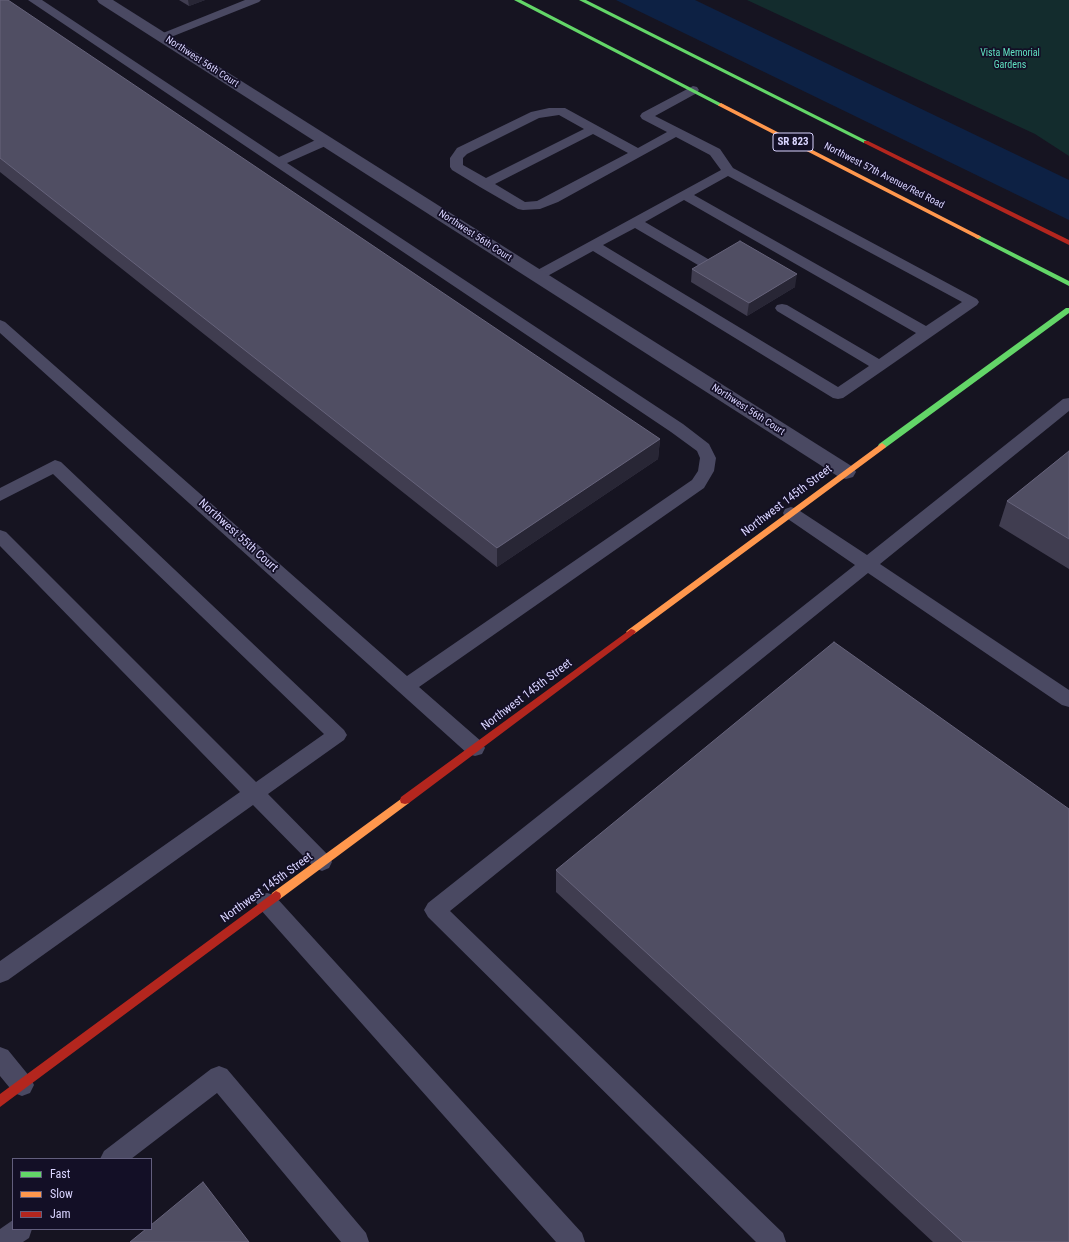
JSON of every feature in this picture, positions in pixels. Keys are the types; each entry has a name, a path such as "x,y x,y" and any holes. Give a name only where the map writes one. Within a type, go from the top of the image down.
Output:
{"main road":[{"name":"Northwest 57th Avenue/Red Road","path":"517,0 1069,284"},
{"name":"Northwest 57th Avenue/Red Road","path":"582,0 1069,243"},
{"name":"Northwest 145th Street","path":"0,1101 846,472 1069,310"}],"street":[{"name":"Northwest 56th Court","path":"104,0 846,472"}],"lane":[{"path":"34,0 677,428 703,448 708,458 706,471 698,484 406,686"},
{"path":"162,37 255,0"},
{"path":"593,245 838,394 972,302 728,170 715,152 646,116 693,90"},
{"path":"638,153 561,111 536,115 462,151 456,158 457,167 523,206 540,205 638,153 676,132"},
{"path":"485,184 593,128"},
{"path":"278,162 325,140"},
{"path":"537,276 728,170"},
{"path":"684,195 927,333"},
{"path":"635,222 703,262"},
{"path":"782,308 880,366"},
{"name":"Northwest 55th Court","path":"0,325 475,748"},
{"path":"774,1242 435,910 1069,403"},
{"path":"0,495 55,466 338,735 0,973"},
{"path":"791,513 1069,700"},
{"path":"0,536 253,794 322,862"},
{"path":"267,902 573,1242"},
{"path":"0,1058 22,1085"},
{"path":"113,1158 219,1078 357,1242"},
{"path":"3,1242 19,1230"}],"green space":[{"name":"Vista Memorial Gardens","path":"747,0 1069,0 1069,156 1035,134"}],"water":[{"path":"616,0 695,0 1069,180 1069,220"}],"building":[{"path":"0,0 8,0 660,439 497,548 0,158"},
{"path":"740,241 797,274 749,303 692,269"},
{"path":"1069,451 1069,539 1007,501"},
{"path":"834,642 1069,809 1069,1242 963,1242 556,870"},
{"path":"203,1182 249,1242 130,1242 145,1230 152,1230 152,1224"}],"traffic: fast":[{"path":"517,0 721,105"},
{"path":"582,0 866,142"},
{"path":"978,237 1069,284"},
{"path":"882,446 1069,310"}],"traffic: slow":[{"path":"721,105 978,237"},
{"path":"631,632 882,446"},
{"path":"276,896 405,800"}],"traffic: jam":[{"path":"866,142 1069,243"},
{"path":"405,800 631,632"},
{"path":"0,1101 276,896"}]}
